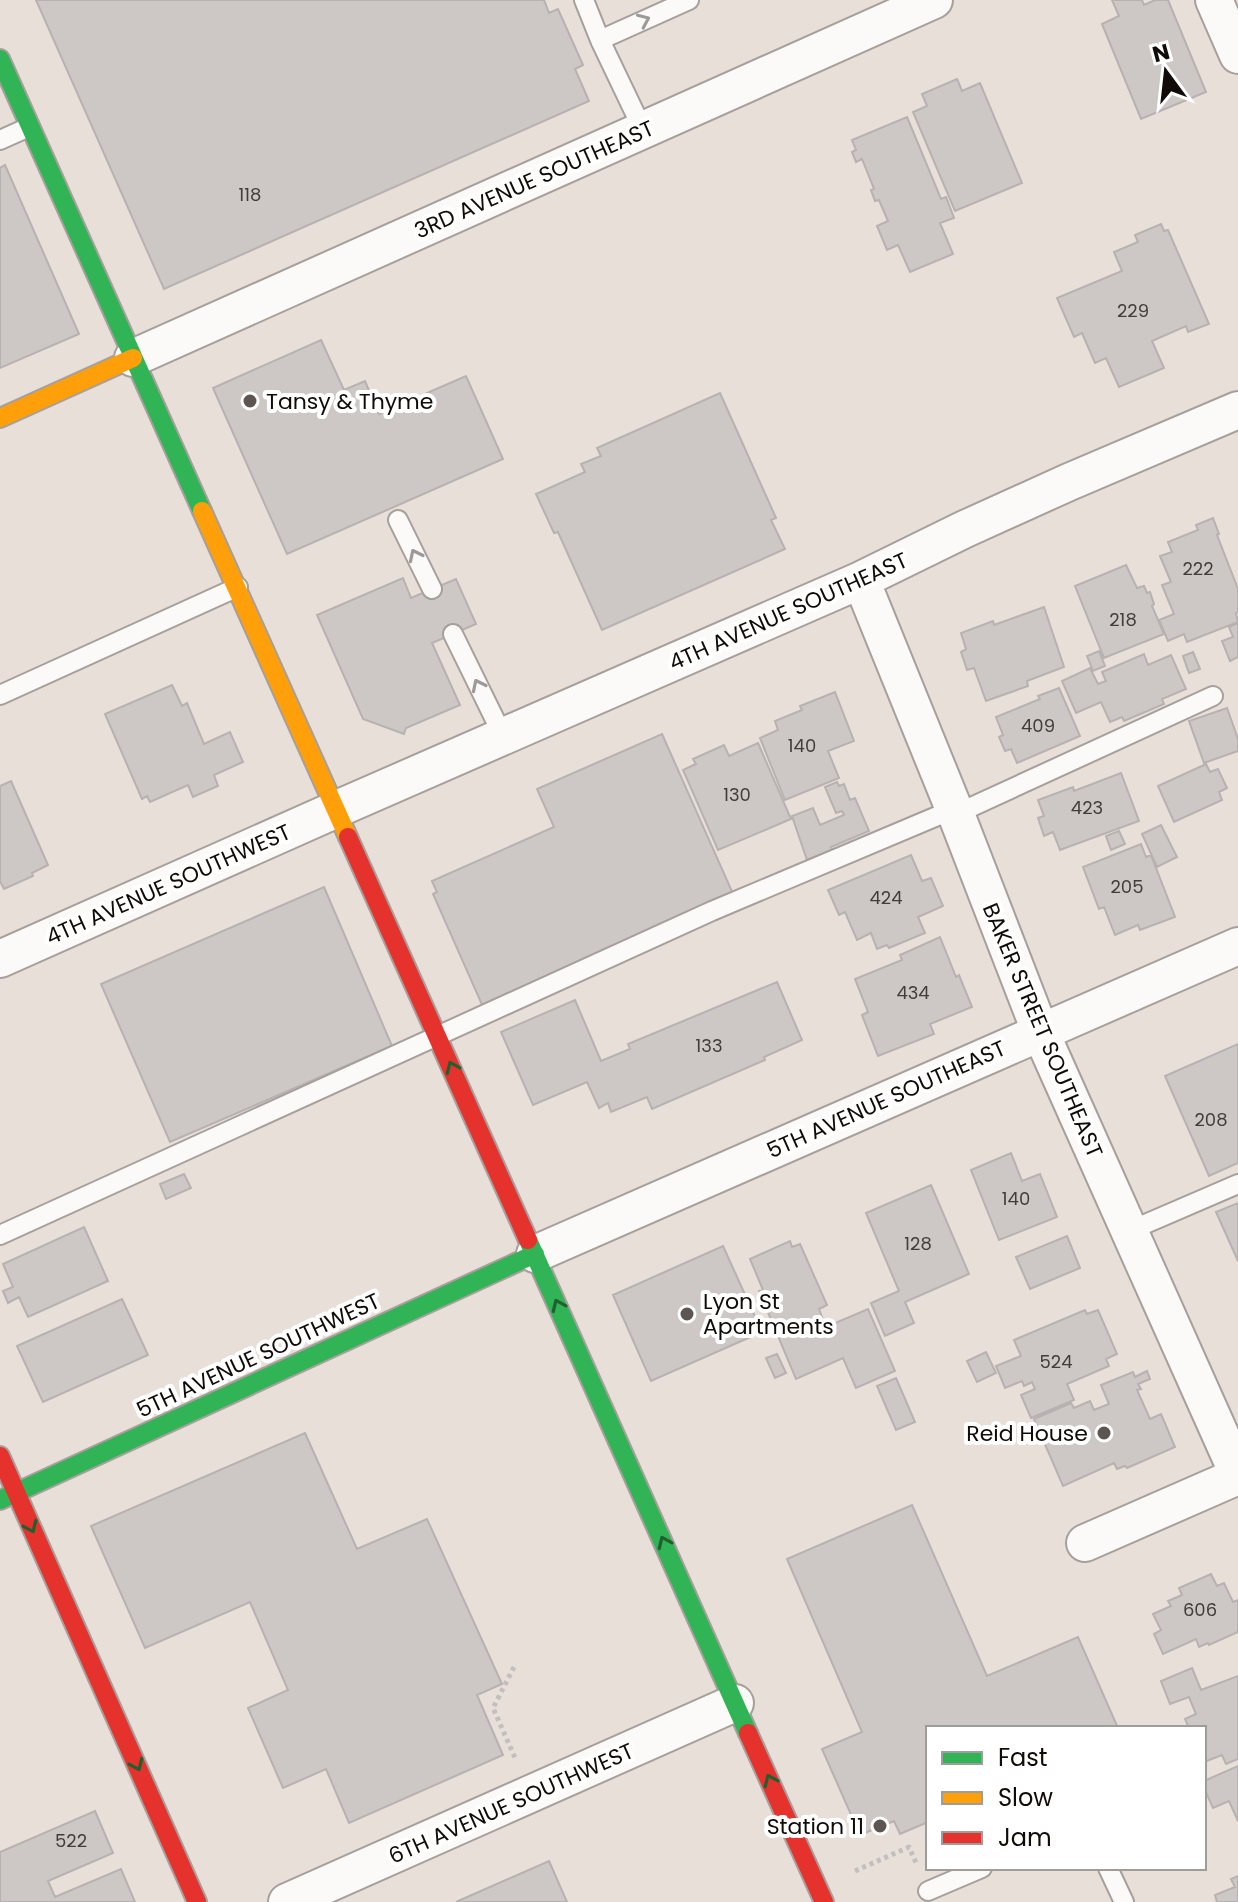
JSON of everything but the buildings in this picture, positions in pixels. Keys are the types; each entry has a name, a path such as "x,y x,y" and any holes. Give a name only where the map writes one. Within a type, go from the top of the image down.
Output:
{"main road":[{"path":"0,59 821,1895"},
{"path":"0,418 133,358"},
{"name":"5TH AVENUE SOUTHWEST","path":"8,1496 535,1254"},
{"path":"0,1456 8,1496 197,1902"}],"street":[{"name":"3RD AVENUE SOUTHEAST","path":"133,358 934,0"},
{"path":"1214,0 1238,55"},
{"name":"4TH AVENUE SOUTHEAST","path":"337,809 861,580 1004,511 1238,410"},
{"name":"BAKER STREET SOUTHEAST","path":"861,580 1040,1031 1238,1475"},
{"name":"4TH AVENUE SOUTHWEST","path":"0,959 337,809"},
{"name":"5TH AVENUE SOUTHEAST","path":"535,1254 1238,946"},
{"path":"1085,1543 1238,1475"},
{"name":"6TH AVENUE SOUTHWEST","path":"287,1902 735,1703"}],"lane":[{"path":"584,0 643,130"},
{"path":"600,40 689,0"},
{"path":"0,140 29,127"},
{"path":"398,520 432,589"},
{"path":"0,695 238,587"},
{"path":"453,634 503,736"},
{"path":"0,1235 712,911 955,812 1213,696"},
{"path":"1129,1231 1238,1184"},
{"path":"928,1891 977,1870"},
{"path":"1109,1870 1124,1902"}],"path":[{"path":"514,1667 493,1708 530,1794"},
{"path":"821,1895 909,1847 928,1891"}],"traffic: fast":[{"path":"0,59 202,511"},
{"path":"528,1240 748,1733"},
{"path":"0,1500 535,1254"}],"traffic: slow":[{"path":"0,418 133,358"},
{"path":"202,511 348,837"}],"traffic: jam":[{"path":"348,837 528,1240"},
{"path":"0,1456 197,1902"},
{"path":"748,1733 824,1902"}],"place":[{"name":"Tansy & Thyme","path":"250,401"},
{"name":"Lyon St Apartments","path":"687,1314"},
{"name":"Reid House","path":"1104,1433"},
{"name":"Station 11","path":"880,1826"}]}
